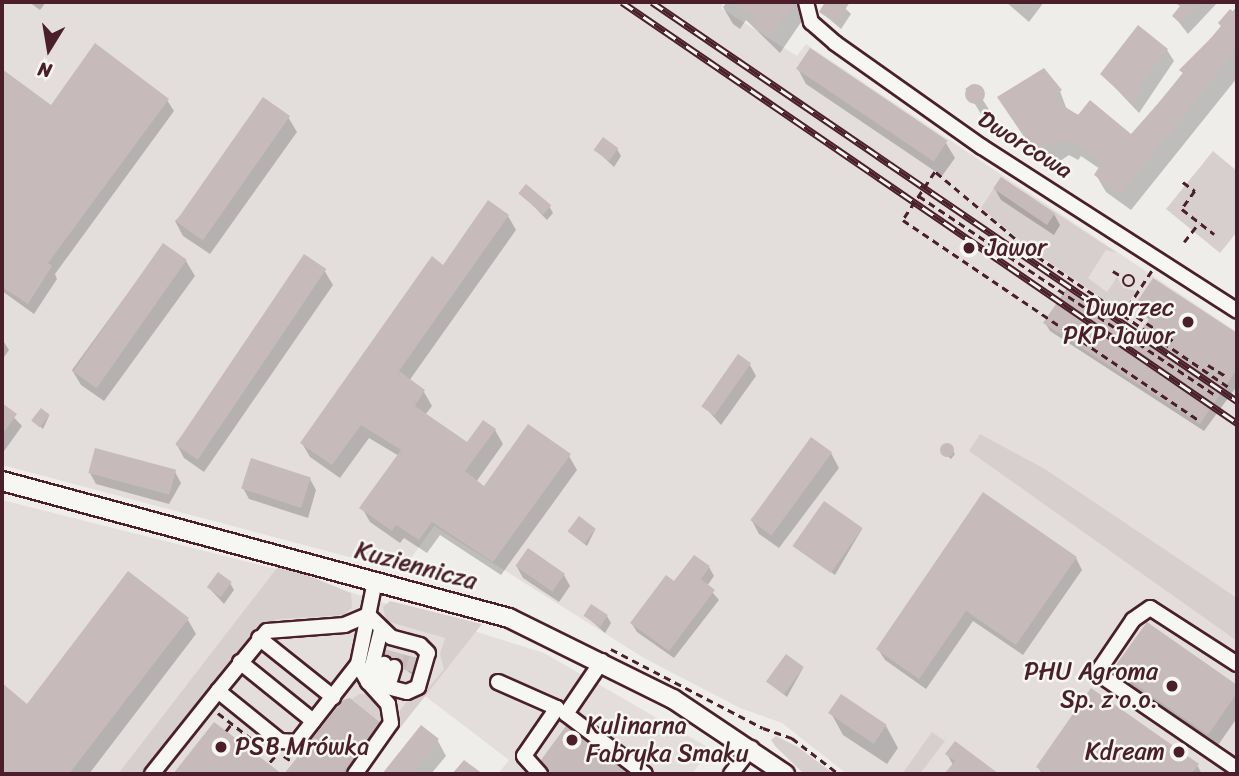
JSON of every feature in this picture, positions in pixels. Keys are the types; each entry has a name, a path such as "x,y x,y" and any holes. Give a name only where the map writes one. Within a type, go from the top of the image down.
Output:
{"main road":[{"name":"Kuziennicza","path":"2,481 509,618 610,655 751,748 785,774"}],"street":[{"name":"Dworcowa","path":"806,2 811,22 835,43 982,147 1125,236 1237,311"},
{"path":"218,691 288,744 297,743 358,664 375,581"},
{"path":"1235,769 1097,673 1141,610 1150,608 1237,664"},
{"path":"152,774 267,631 345,625 368,615"},
{"path":"368,615 391,648 416,658"},
{"path":"259,638 333,696"},
{"path":"378,685 391,648"},
{"path":"378,685 391,648"},
{"path":"378,685 407,692 418,687 426,661 426,648 416,658 407,692"},
{"path":"540,774 524,756 610,655"},
{"path":"240,662 313,722"},
{"path":"355,774 391,723 388,704 378,685 358,664"},
{"path":"498,682 561,711 645,774"},
{"path":"737,772 751,748"}],"path":[{"path":"1198,420 903,220 935,172 1033,254 1230,388"},
{"path":"1183,182 1195,191 1182,209 1214,234"},
{"path":"919,196 1215,395"},
{"path":"1184,242 1199,223"},
{"path":"1113,271 1124,278 1133,277 1134,284 1141,289"},
{"path":"1123,315 1153,271"},
{"path":"1124,278 1125,287 1134,284"},
{"path":"1127,310 1175,342"},
{"path":"1208,365 1227,377"},
{"path":"610,655 763,728 792,738 839,774"},
{"path":"218,713 275,757 269,764"},
{"path":"226,730 232,723"},
{"path":"283,755 293,762"}],"shaded area":[{"path":"2,2 724,2 721,8 797,56 806,44 1237,332 1237,774 847,774 782,723 740,708 644,658 434,526 402,571 2,465"},
{"path":"1213,151 1237,171 1237,232 1220,253 1166,209"},
{"path":"1001,177 1117,253 1106,250 1088,278 1107,292 1117,277 1123,288 1136,291 1122,312 1036,253 981,208"},
{"path":"980,434 1045,469 1237,598 1237,641 969,451"},
{"path":"2,500 276,569 544,653 711,749 692,774 498,774 509,760 425,696 363,774 2,774"},
{"path":"280,564 351,593 352,607 344,615 279,619 263,625 140,774 118,774"},
{"path":"390,601 482,624 396,733 400,710 412,696 425,692 444,669 440,654 445,638 386,621 383,607"},
{"path":"359,694 369,694 379,703 384,725 352,699"},
{"path":"932,732 945,741 920,774 902,774"},
{"path":"776,736 798,747 834,774 804,774 776,747 771,740"}],"building":[{"path":"732,2 795,2 770,37 753,25 755,17"},
{"path":"825,2 850,2 836,23 819,12"},
{"path":"1174,2 1202,2 1180,23 1172,16 1180,6"},
{"path":"1230,9 1237,15 1237,49 1121,194 1094,175 1102,162 1070,140 1068,144 1058,138 1036,154 997,97 1044,68 1062,90 1051,98 1078,115 1090,100 1131,134 1184,74 1179,70 1222,27 1218,23"},
{"path":"1138,25 1168,49 1136,90 1139,94 1132,103 1100,74"},
{"path":"95,43 169,99 48,263 52,266 28,304 2,287 2,69 51,105"},
{"path":"810,48 948,141 934,162 796,69"},
{"path":"975,84 982,87 985,94 982,101 975,104 968,101 965,94 968,87"},
{"path":"263,97 290,116 203,240 176,222"},
{"path":"603,137 618,148 609,161 594,150"},
{"path":"1001,177 1055,213 1047,225 993,189"},
{"path":"526,184 551,205 544,214 518,193"},
{"path":"488,200 509,215 399,371 425,390 415,406 467,442 483,420 496,429 465,471 484,486 528,424 571,454 493,562 432,522 419,540 396,525 392,531 359,508 401,450 361,425 332,465 300,443 432,256 443,265"},
{"path":"163,243 187,260 97,388 73,372"},
{"path":"304,254 326,269 198,460 175,445"},
{"path":"1153,278 1237,333 1237,369 1200,424 1043,323 1067,288 1137,335 1151,317 1134,306"},
{"path":"738,354 751,363 714,416 701,406"},
{"path":"2,403 17,414 2,435"},
{"path":"41,408 50,415 40,427 31,421"},
{"path":"811,437 832,452 771,536 750,520"},
{"path":"944,443 950,443 954,450 950,457 944,457 940,453 940,447"},
{"path":"95,448 176,470 169,495 88,473"},
{"path":"251,458 311,477 301,508 241,488"},
{"path":"983,492 1077,557 1016,645 966,611 919,679 876,649"},
{"path":"824,501 863,528 831,573 792,546"},
{"path":"579,516 596,529 584,544 568,531"},
{"path":"528,548 565,574 552,592 515,566"},
{"path":"694,555 710,566 701,579 715,590 669,651 630,623 666,575 674,581"},
{"path":"128,571 189,618 69,774 2,774 2,683 27,704"},
{"path":"218,572 232,582 221,597 207,587"},
{"path":"591,604 608,615 600,627 583,616"},
{"name":"PHU Agroma Sp. z o.o.","path":"1147,622 1237,685 1237,693 1208,735 1113,669"},
{"path":"387,650 417,658 412,672 403,669 400,660 385,655"},
{"path":"786,654 804,667 784,694 766,682"},
{"path":"1091,688 1199,764 1191,774 1047,774 1036,767"},
{"path":"841,694 887,725 874,744 828,713"},
{"path":"350,698 380,722 342,774 284,774 343,700"},
{"name":"PSB Mrówka","path":"214,722 226,731 282,774 173,774"},
{"path":"421,725 439,739 411,774 382,774"},
{"path":"566,726 629,774 549,774 541,760"},
{"path":"955,741 999,774 944,774 955,761 945,754"},
{"path":"464,760 483,774 452,774"}],"tunnel":[{"path":"384,664 387,650"},
{"path":"394,667 397,652"},
{"path":"412,672 416,658"}],"railway":[{"path":"622,2 1237,423"},
{"path":"652,2 1237,401"}],"place":[{"name":"Jawor","path":"969,248"},
{"name":"Dworzec PKP Jawor","path":"1188,322"},
{"name":"PHU Agroma Sp. z o.o.","path":"1172,686"},
{"name":"Kulinarna Fabryka Smaku","path":"572,740"},
{"name":"PSB Mrówka","path":"221,747"},
{"name":"Kdream","path":"1179,752"}]}
